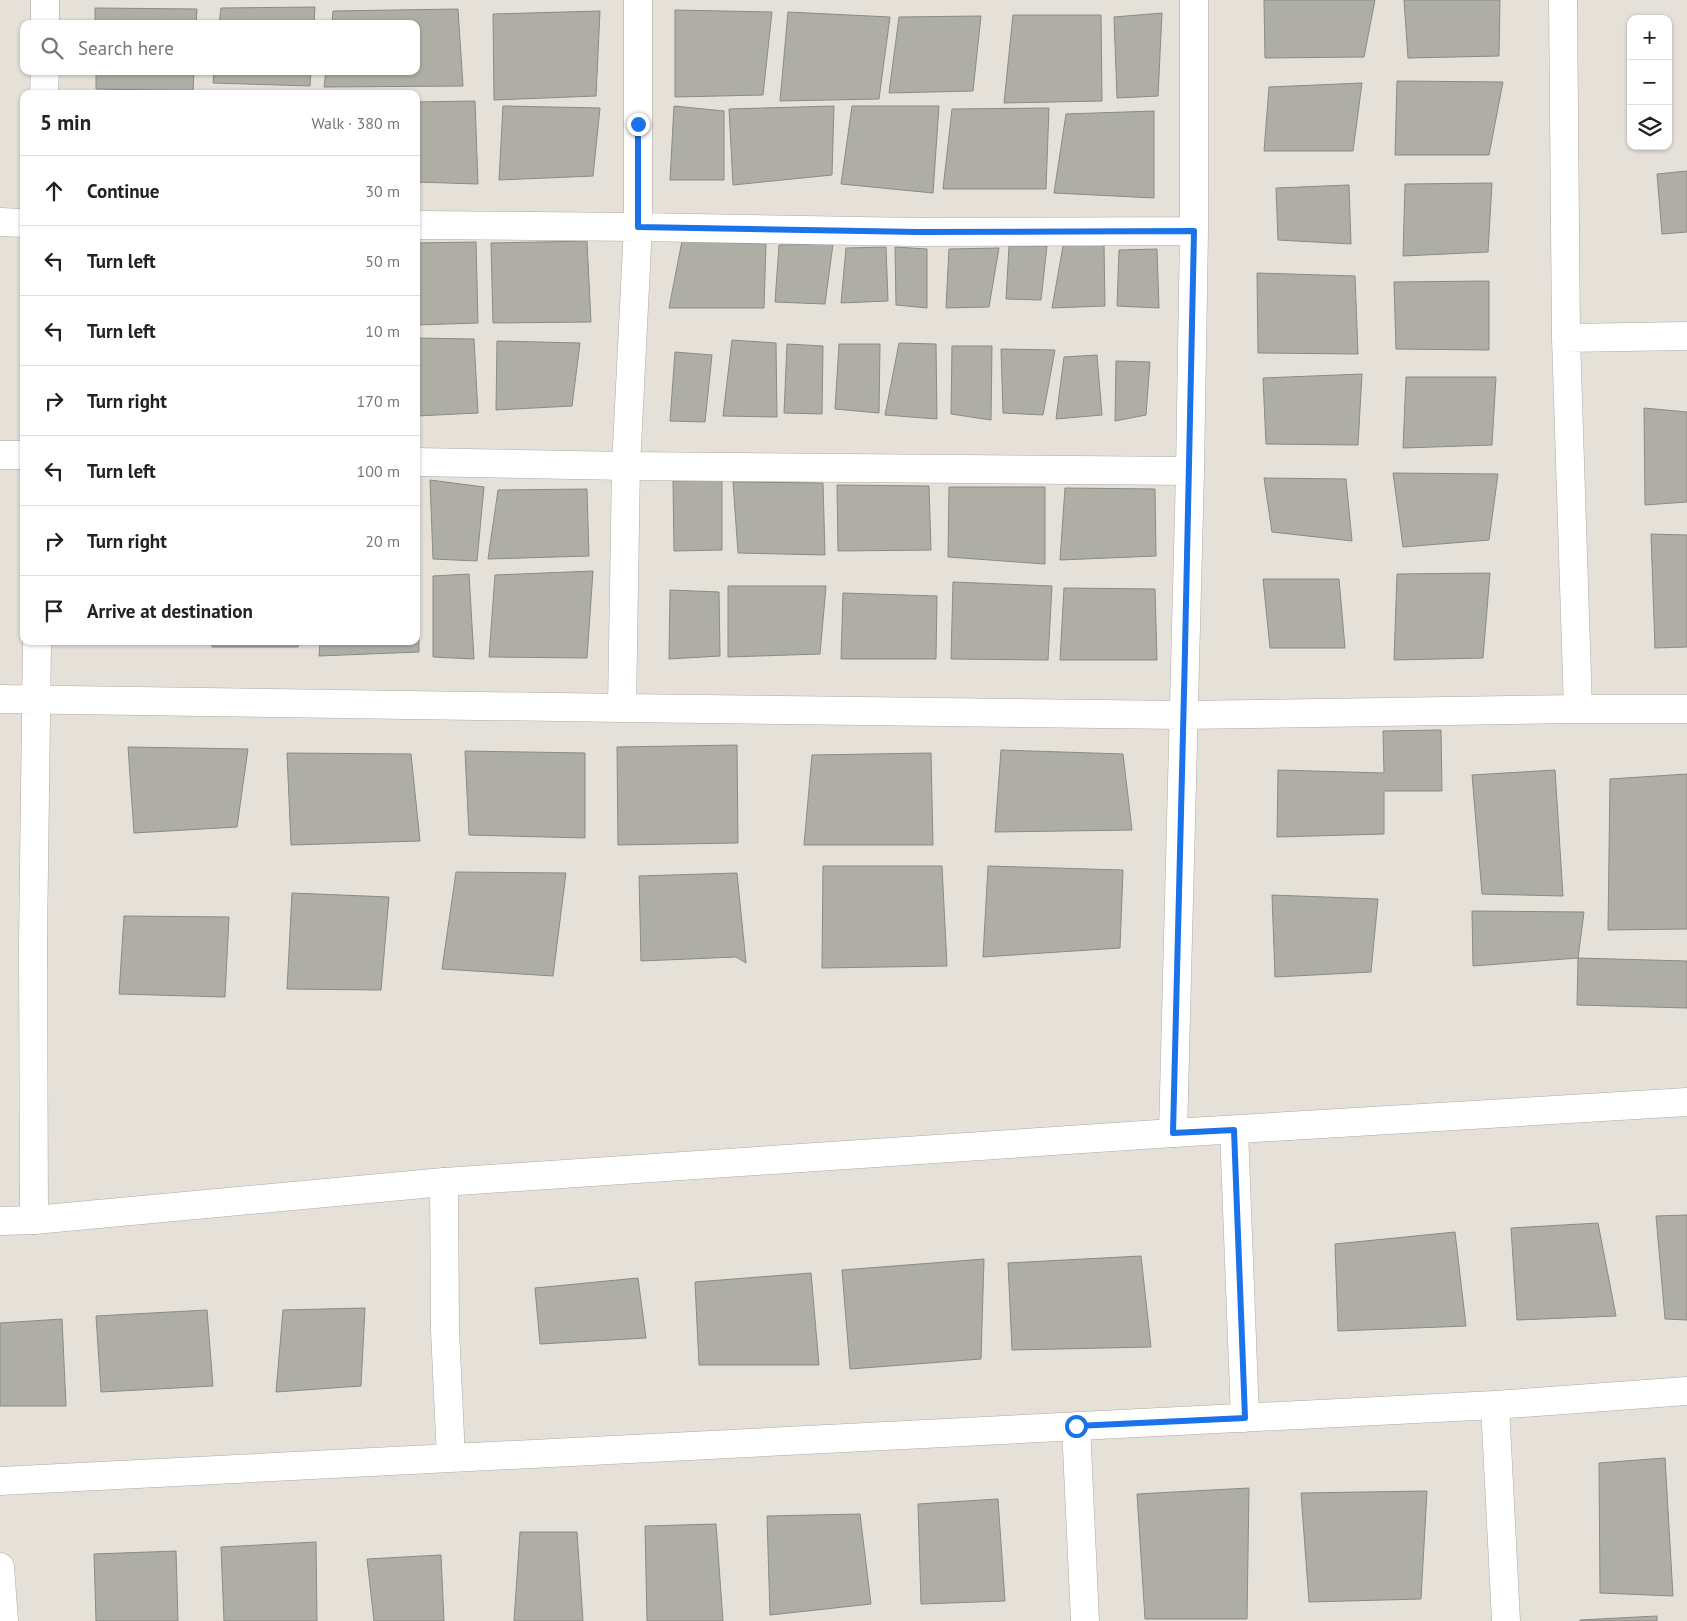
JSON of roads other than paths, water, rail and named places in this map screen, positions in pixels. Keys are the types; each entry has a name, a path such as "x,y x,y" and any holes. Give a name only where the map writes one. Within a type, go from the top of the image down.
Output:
{"street":[{"path":"45,20 46,0"},
{"path":"622,708 626,466 638,227 638,0"},
{"path":"1173,1133 1190,471 1194,231 1194,0"},
{"path":"1562,0 1566,338 1578,709"},
{"path":"44,90 45,75"},
{"path":"0,222 20,222"},
{"path":"420,225 918,232 1194,231"},
{"path":"1566,338 1687,336"},
{"path":"0,455 20,455"},
{"path":"420,462 626,466 1190,471"},
{"path":"34,1220 32,944 37,645"},
{"path":"0,699 1183,715 1687,709"},
{"path":"0,1221 34,1220 444,1182 1173,1133 1687,1102"},
{"path":"1234,1130 1245,1418"},
{"path":"444,1182 445,1330 451,1458"},
{"path":"0,1480 1495,1405 1687,1392"},
{"path":"1495,1405 1506,1621"},
{"path":"1076,1426 1085,1621"},
{"path":"0,1567 4,1621"}]}
